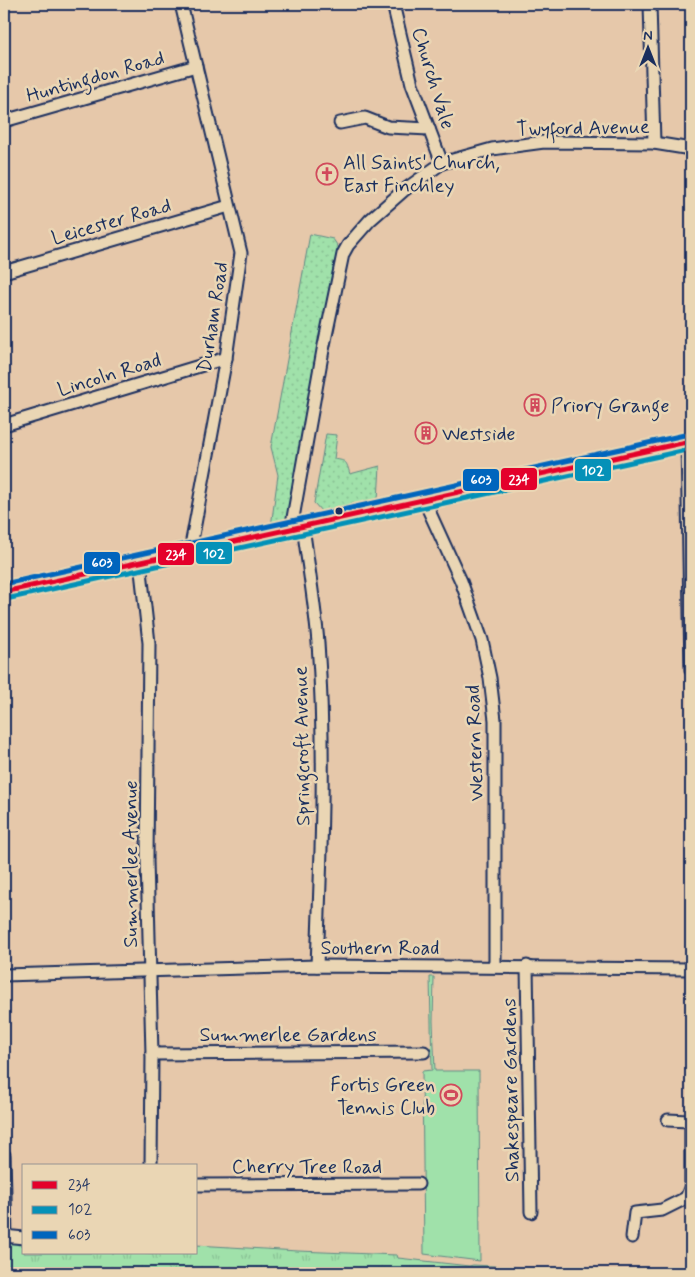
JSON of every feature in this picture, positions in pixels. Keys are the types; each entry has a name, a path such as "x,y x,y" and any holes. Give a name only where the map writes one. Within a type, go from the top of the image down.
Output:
{"main road":[{"path":"4,592 689,442"}],"street":[{"name":"Durham Road","path":"181,4 241,253 226,358 190,551"},
{"name":"Church Vale","path":"393,4 412,84 442,163"},
{"path":"650,4 654,143"},
{"name":"Huntingdon Road","path":"4,121 196,66"},
{"path":"340,124 365,118 388,127 429,129"},
{"name":"Twyford Avenue","path":"297,528 324,350 343,254 348,245 370,220 403,191 442,163 492,149 544,142 654,143 691,149"},
{"name":"Leicester Road","path":"4,272 229,206"},
{"name":"Lincoln Road","path":"4,425 226,358"},
{"path":"689,442 691,670"},
{"name":"Western Road","path":"424,500 461,581 482,640 490,678 495,720 495,966"},
{"name":"Springcroft Avenue","path":"297,528 318,642 322,714 323,793 317,966"},
{"name":"Summerlee Avenue","path":"140,562 148,643 147,860 152,1054 151,1164"},
{"name":"Southern Road","path":"4,975 317,966 527,966 691,969"},
{"name":"Shakespeare Gardens","path":"527,966 531,1212"},
{"name":"Summerlee Gardens","path":"152,1054 424,1052"},
{"path":"632,1237 635,1212 662,1210 686,1198 691,1186 691,1123 688,1120 668,1120"},
{"path":"4,1155 5,1236 22,1238"},
{"name":"Cherry Tree Road","path":"198,1185 418,1184"}],"green space":[{"path":"310,234 333,239 343,254 291,529 270,534 278,475 271,447"},
{"path":"326,434 337,435 334,459 345,462 350,474 380,466 378,500 322,512 314,503"},
{"name":"Fortis Green Tennis Club","path":"430,977 434,977 435,1071 479,1071 480,1261 424,1254 422,1071 432,1070"},
{"path":"4,1241 22,1244 22,1254 198,1254 198,1245 397,1255 398,1258 469,1266 567,1270 568,1273 4,1273"}],"transit line":[{"name":"603","path":"4,584 689,434"},
{"name":"234","path":"4,592 691,441"},
{"name":"102","path":"6,599 691,449"}],"place":[{"name":"All Saints' Church, East Finchley","path":"327,174"},
{"name":"Priory Grange","path":"535,405"},
{"name":"Westside","path":"426,433"},
{"name":"Fortis Green Tennis Club","path":"451,1095"}]}
